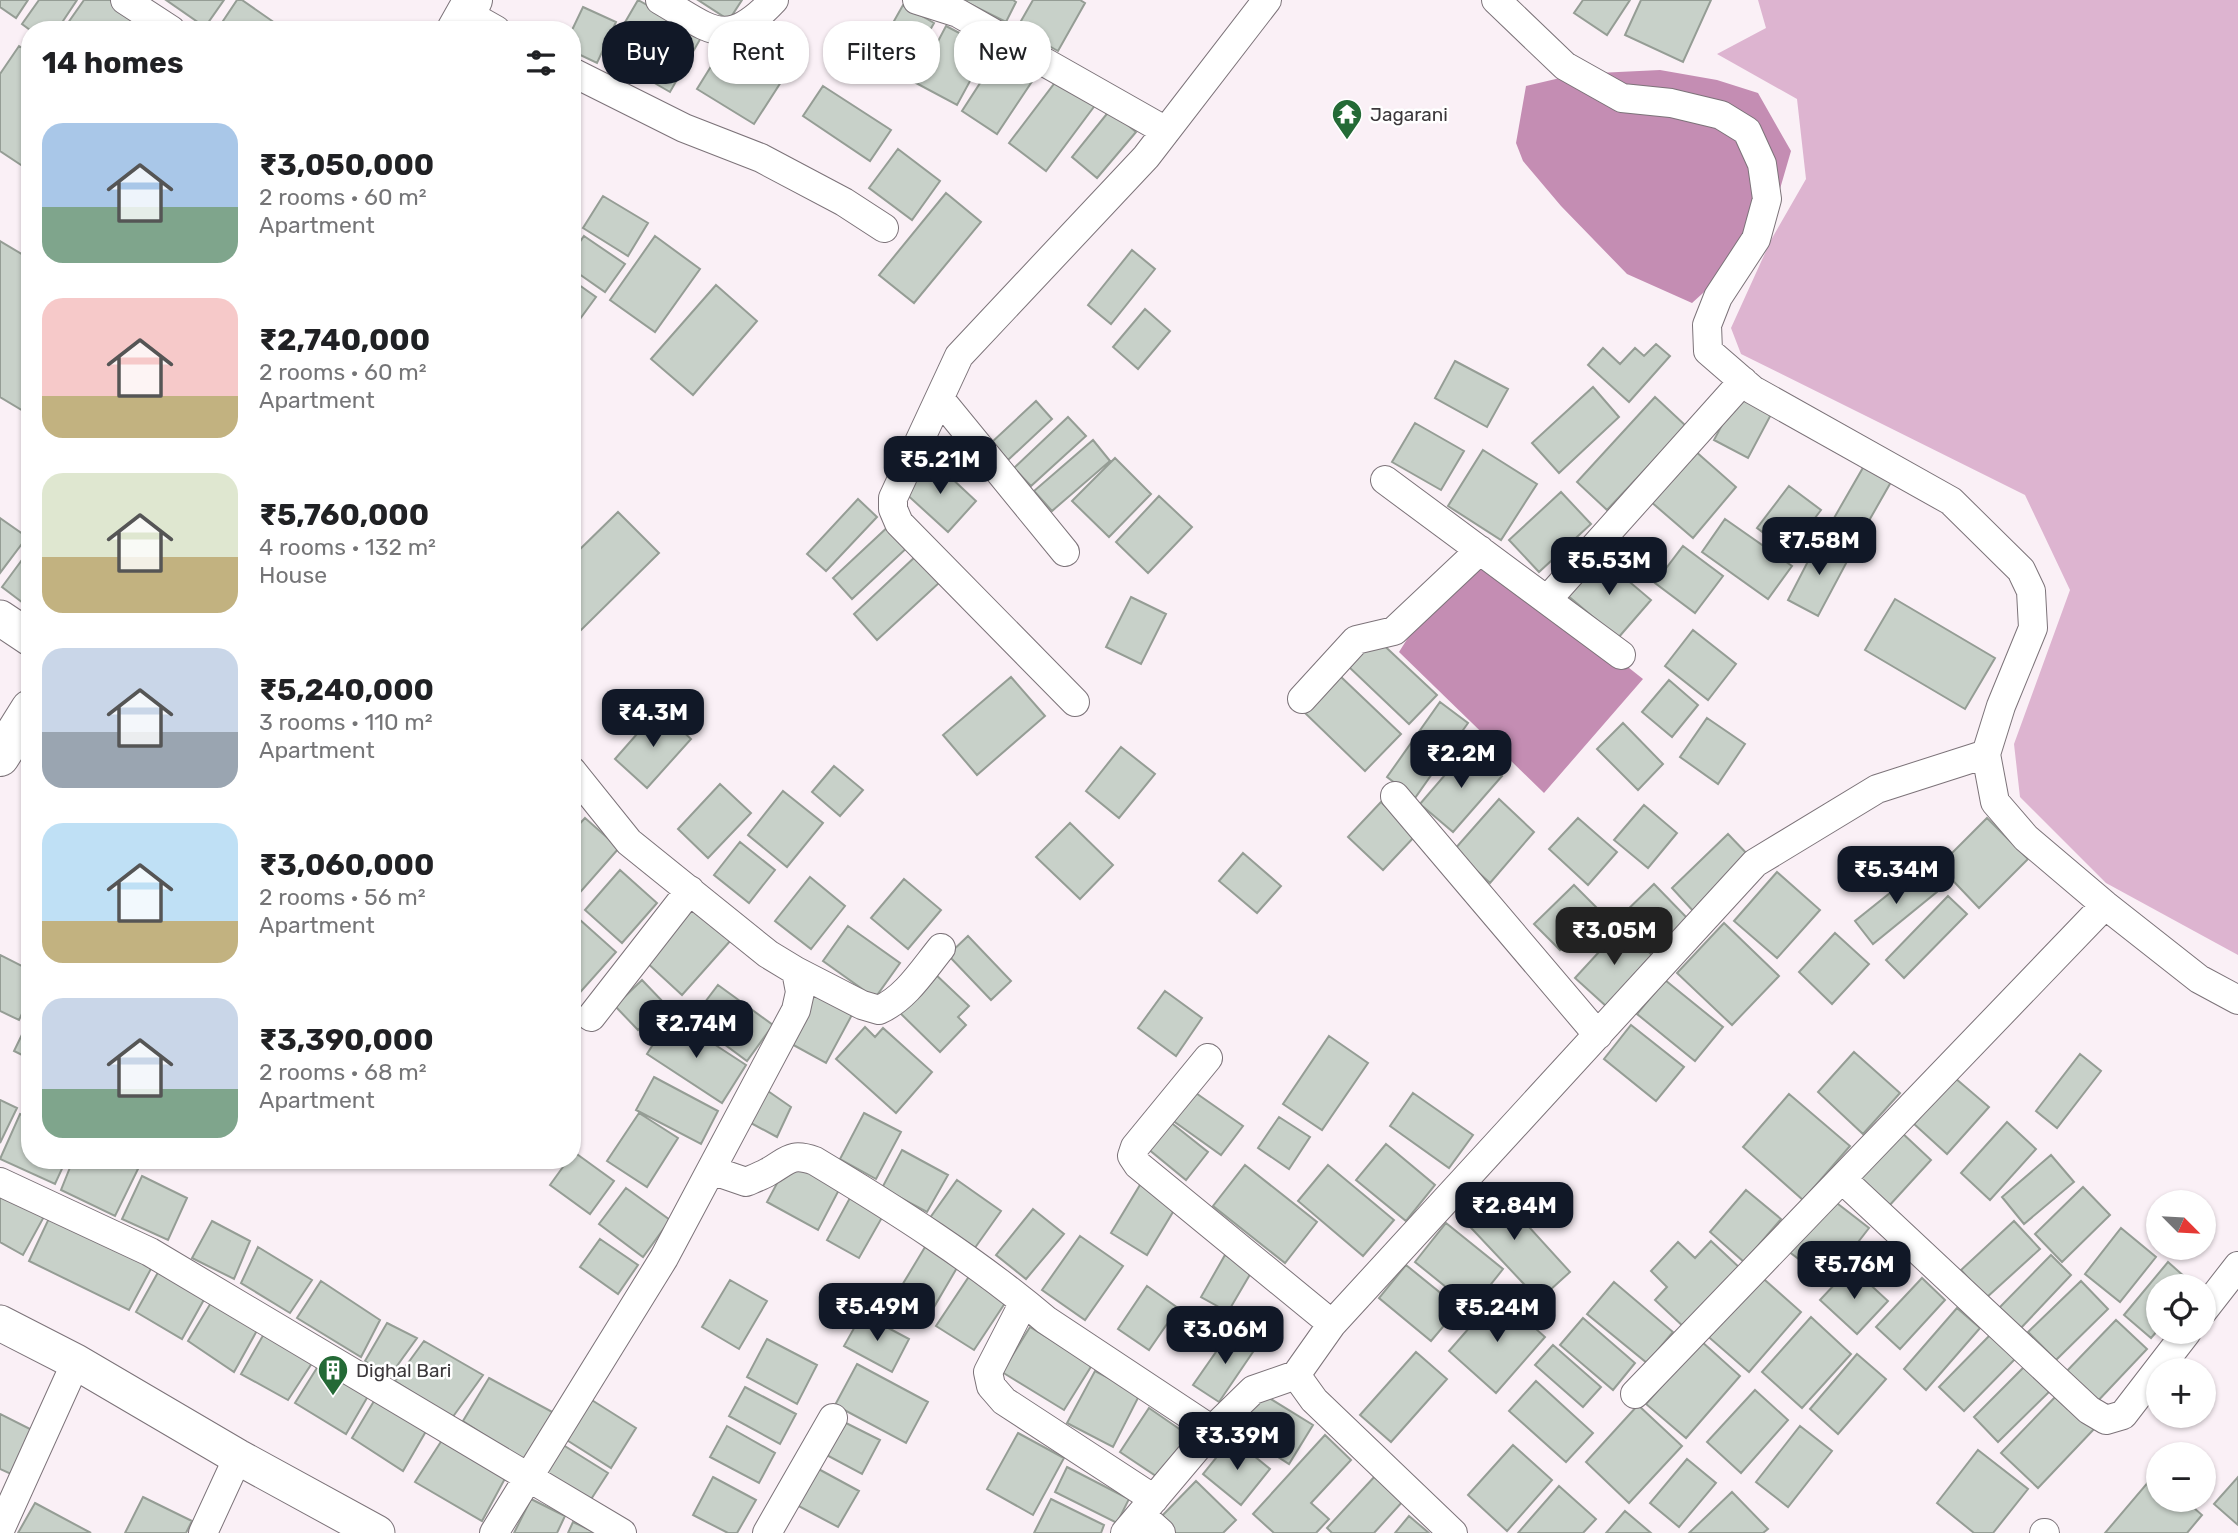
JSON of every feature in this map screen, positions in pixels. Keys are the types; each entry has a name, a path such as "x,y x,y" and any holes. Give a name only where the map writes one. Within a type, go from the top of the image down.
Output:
{"main road":[{"path":"0,757 21,723"}],"street":[{"path":"125,0 157,21"},
{"path":"660,0 708,27 723,32 740,30 774,0"},
{"path":"917,0 958,13 1166,131"},
{"path":"1075,702 899,523 893,509 893,498 959,356 1146,157 1267,0"},
{"path":"1496,0 1565,66 1622,98 1671,103 1721,115 1747,131 1762,164 1767,199 1756,239 1718,297 1707,325 1708,352 1753,390 1951,501 2021,570 2031,591 2033,628 2001,706 1986,754 1995,802 2026,838 2105,905 2199,979 2238,1000"},
{"path":"581,76 684,128 761,158 845,202 884,228"},
{"path":"1547,600 1743,381"},
{"path":"940,399 1065,552"},
{"path":"1385,480 1621,655"},
{"path":"1302,699 1356,640 1394,631 1479,550"},
{"path":"0,618 21,632"},
{"path":"1024,1302 988,1372 991,1386 1004,1401 1145,1520 1212,1430 1253,1390 1296,1375 1332,1324 1755,863 1877,789 1986,754"},
{"path":"581,782 629,842 768,954 862,1005 879,1010 891,1005 941,948"},
{"path":"1395,796 1598,1035"},
{"path":"592,1017 690,890"},
{"path":"1635,1394 2105,905"},
{"path":"494,1533 664,1258 796,1010 800,992 796,971"},
{"path":"1208,1058 1135,1147 1132,1156 1138,1165 1332,1324"},
{"path":"711,1170 746,1182 765,1174 789,1157 803,1157 815,1161 888,1206 1046,1320 1212,1430"},
{"path":"1842,1179 2089,1410 2106,1420 2123,1415 2178,1344"},
{"path":"0,1181 150,1252 622,1533"},
{"path":"2216,1294 2238,1266"},
{"path":"0,1323 377,1533"},
{"path":"0,1530 76,1363"},
{"path":"1296,1375 1314,1400 1452,1533"},
{"path":"767,1533 833,1418"},
{"path":"203,1533 238,1457"}],"shaded area":[{"path":"1758,0 2238,0 2238,955 2106,883 2020,797 2014,744 2070,590 2025,495 1741,354 1731,328 1771,240 1806,179 1797,99 1717,54 1766,28"},
{"path":"1660,70 1717,80 1758,93 1791,151 1773,213 1713,284 1692,303 1627,274 1561,206 1523,161 1516,143 1526,86 1577,74"},
{"path":"1488,569 1527,587 1643,679 1544,793 1399,652 1450,571"}],"building":[{"path":"0,0 28,0 16,18 0,7"},
{"path":"39,0 77,0 63,21 24,21"},
{"path":"84,0 111,0 141,21 69,21"},
{"path":"166,0 224,0 209,21 196,21"},
{"path":"237,0 242,0 272,21 223,21"},
{"path":"638,0 675,21 626,21"},
{"path":"698,0 742,0 729,20"},
{"path":"962,0 1013,0 1016,2 1006,21"},
{"path":"1033,0 1080,0 1085,3 1058,51 1051,47 1051,21 1021,21"},
{"path":"1583,0 1630,0 1607,35 1574,13"},
{"path":"1641,0 1711,0 1683,62 1625,35"},
{"path":"903,5 931,21 894,21"},
{"path":"583,7 614,21 602,21 602,52 597,63 581,55 581,21 576,21"},
{"path":"946,26 954,30 954,84 968,84 957,105 918,84 940,84 940,37"},
{"path":"694,32 702,36 694,50"},
{"path":"19,46 21,47 21,165 0,151 0,74"},
{"path":"708,71 708,84 780,84 754,124 697,89"},
{"path":"1060,76 1096,104 1046,171 1009,143"},
{"path":"656,84 675,84 670,92"},
{"path":"980,84 1030,84 997,134 962,111"},
{"path":"823,86 891,130 870,161 803,116"},
{"path":"1110,110 1136,132 1097,178 1072,157"},
{"path":"898,149 940,181 912,220 869,188"},
{"path":"946,193 981,222 914,303 879,275"},
{"path":"603,196 648,223 628,256 583,228"},
{"path":"584,236 625,264 605,292 581,275 581,240"},
{"path":"655,236 700,269 655,332 610,300"},
{"path":"0,241 21,254 21,410 0,397"},
{"path":"1132,250 1155,269 1111,324 1088,305"},
{"path":"716,285 757,321 693,395 651,359"},
{"path":"581,286 596,297 581,318"},
{"path":"1145,309 1170,331 1138,369 1113,347"},
{"path":"1656,344 1670,356 1629,402 1588,365 1603,348 1620,364 1635,348 1644,356"},
{"path":"1455,361 1508,389 1487,427 1435,398"},
{"path":"1593,387 1619,417 1559,473 1532,443"},
{"path":"1741,389 1775,407 1748,458 1714,440"},
{"path":"1655,397 1686,426 1607,510 1577,482"},
{"path":"1036,401 1052,419 1008,460 992,442"},
{"path":"1068,417 1086,436 1031,486 1014,468"},
{"path":"1415,423 1464,451 1441,490 1392,462"},
{"path":"1093,440 1110,461 1052,511 1034,491"},
{"path":"1483,450 1537,484 1501,540 1448,506"},
{"path":"1694,450 1736,487 1693,538 1650,501"},
{"path":"1115,458 1151,494 1109,537 1072,501"},
{"path":"932,460 976,501 948,532 903,491"},
{"path":"1864,466 1891,482 1858,540 1830,525"},
{"path":"1789,486 1821,510 1789,552 1757,528"},
{"path":"1561,492 1591,524 1539,572 1509,540"},
{"path":"1159,496 1192,527 1148,573 1116,542"},
{"path":"858,499 877,517 826,571 807,554"},
{"path":"618,512 659,553 581,630 581,548"},
{"path":"0,518 21,533 21,545 0,573"},
{"path":"1725,519 1792,566 1768,599 1702,552"},
{"path":"892,523 911,544 852,599 833,578"},
{"path":"1820,538 1851,554 1818,616 1788,600"},
{"path":"1683,546 1723,576 1695,613 1655,583"},
{"path":"916,556 940,582 877,640 854,614"},
{"path":"1599,556 1651,600 1618,638 1567,595"},
{"path":"21,561 21,601 2,587"},
{"path":"1131,597 1166,614 1141,664 1106,647"},
{"path":"1895,599 1995,658 1965,709 1865,650"},
{"path":"1693,630 1736,664 1708,700 1665,666"},
{"path":"1376,638 1437,695 1409,724 1349,667"},
{"path":"1339,675 1401,734 1365,771 1304,712"},
{"path":"1011,677 1045,716 977,775 943,735"},
{"path":"1669,680 1698,705 1672,737 1642,712"},
{"path":"1440,702 1468,723 1415,798 1387,777"},
{"path":"659,709 691,739 647,788 615,759"},
{"path":"1707,718 1745,744 1718,784 1680,757"},
{"path":"1623,723 1663,764 1638,790 1597,749"},
{"path":"1121,747 1155,774 1119,818 1086,791"},
{"path":"1469,747 1502,776 1453,832 1420,804"},
{"path":"834,766 863,790 840,816 812,792"},
{"path":"720,784 751,813 708,858 678,829"},
{"path":"783,791 823,823 787,867 748,835"},
{"path":"1499,799 1534,832 1490,883 1454,850"},
{"path":"1381,802 1416,835 1383,870 1348,837"},
{"path":"1644,805 1677,833 1648,868 1614,840"},
{"path":"585,818 619,848 581,891 581,822"},
{"path":"1578,818 1617,852 1588,885 1549,849"},
{"path":"1987,818 2028,859 1979,908 1939,866"},
{"path":"1070,823 1113,865 1080,899 1036,857"},
{"path":"1728,834 1751,858 1695,913 1672,888"},
{"path":"740,842 775,870 749,903 714,875"},
{"path":"1243,853 1281,886 1257,913 1219,881"},
{"path":"1920,869 1938,891 1873,944 1855,921"},
{"path":"620,870 657,903 622,943 585,910"},
{"path":"1777,872 1820,910 1777,958 1734,921"},
{"path":"810,877 845,906 811,949 775,921"},
{"path":"904,879 941,910 908,949 871,918"},
{"path":"1654,884 1689,920 1655,953 1620,917"},
{"path":"1574,885 1600,911 1560,950 1534,924"},
{"path":"1948,896 1967,914 1904,978 1886,960"},
{"path":"694,908 731,940 682,995 644,960"},
{"path":"581,921 616,952 581,991"},
{"path":"1724,923 1779,976 1732,1025 1677,973"},
{"path":"848,926 900,963 875,998 823,961"},
{"path":"1622,927 1652,955 1606,1006 1575,978"},
{"path":"1835,933 1869,964 1832,1004 1799,972"},
{"path":"968,936 1011,981 991,1000 948,955"},
{"path":"0,955 21,966 21,1016 19,1020 0,1011"},
{"path":"933,972 969,1006 958,1017 966,1025 940,1052 897,1010"},
{"path":"642,980 665,1004 638,1030 615,1006"},
{"path":"1665,980 1723,1027 1695,1061 1637,1014"},
{"path":"718,985 773,1025 747,1061 724,1044 731,1034 699,1010"},
{"path":"815,991 854,1011 826,1063 788,1042"},
{"path":"1165,991 1202,1018 1176,1056 1138,1028"},
{"path":"671,1016 746,1065 722,1103 647,1054"},
{"path":"1631,1025 1684,1067 1656,1101 1604,1059"},
{"path":"865,1027 875,1037 883,1028 932,1072 896,1113 836,1059"},
{"path":"1329,1036 1368,1063 1322,1130 1283,1104"},
{"path":"21,1037 21,1054 14,1051"},
{"path":"1854,1052 1900,1093 1863,1134 1818,1092"},
{"path":"2080,1054 2101,1071 2057,1128 2036,1111"},
{"path":"654,1077 718,1111 701,1144 636,1110"},
{"path":"1955,1078 1989,1107 1947,1154 1914,1124"},
{"path":"765,1089 791,1107 777,1137 749,1122"},
{"path":"1193,1091 1243,1126 1221,1155 1172,1120"},
{"path":"1413,1093 1473,1135 1449,1168 1390,1126"},
{"path":"1789,1094 1850,1146 1803,1200 1743,1147"},
{"path":"0,1100 17,1108 0,1143"},
{"path":"639,1113 678,1138 647,1187 607,1161"},
{"path":"864,1113 901,1132 876,1179 840,1159"},
{"path":"20,1114 21,1169 0,1159"},
{"path":"1279,1117 1310,1137 1289,1169 1258,1148"},
{"path":"1169,1121 1208,1152 1186,1180 1147,1148"},
{"path":"2007,1122 2036,1149 1990,1200 1961,1173"},
{"path":"1900,1131 1931,1160 1888,1207 1857,1178"},
{"path":"1386,1144 1435,1185 1406,1221 1356,1180"},
{"path":"902,1150 948,1175 927,1212 882,1188"},
{"path":"2051,1155 2074,1182 2024,1224 2002,1197"},
{"path":"581,1157 614,1181 590,1214 550,1185 562,1169 581,1169"},
{"path":"790,1159 841,1186 818,1230 767,1202"},
{"path":"1245,1165 1317,1222 1285,1263 1213,1206"},
{"path":"1328,1165 1394,1220 1363,1256 1298,1201"},
{"path":"22,1169 62,1169 55,1184"},
{"path":"69,1169 138,1169 115,1216 61,1190"},
{"path":"142,1176 187,1198 168,1240 122,1219"},
{"path":"957,1180 1001,1211 972,1252 927,1222"},
{"path":"1143,1180 1179,1202 1147,1255 1111,1233"},
{"path":"1490,1184 1570,1272 1539,1300 1458,1214"},
{"path":"2083,1187 2110,1215 2062,1262 2035,1234"},
{"path":"0,1188 46,1213 23,1255 0,1242"},
{"path":"626,1188 670,1220 643,1257 599,1224"},
{"path":"1746,1190 1781,1219 1744,1262 1710,1232"},
{"path":"851,1196 884,1214 859,1258 827,1240"},
{"path":"1829,1197 1869,1228 1828,1281 1788,1251"},
{"path":"1033,1209 1064,1234 1026,1279 996,1255"},
{"path":"51,1214 153,1265 129,1310 29,1261"},
{"path":"212,1221 250,1241 234,1279 192,1258"},
{"path":"2014,1221 2040,1249 1986,1298 1961,1270"},
{"path":"1446,1223 1503,1269 1472,1308 1415,1262"},
{"path":"2121,1228 2146,1249 2146,1260 2154,1260 2120,1302 2085,1274"},
{"path":"1080,1236 1123,1266 1085,1320 1042,1290"},
{"path":"600,1239 638,1265 618,1294 580,1267"},
{"path":"1711,1241 1741,1269 1686,1329 1655,1300 1667,1287 1651,1271 1678,1242 1695,1258"},
{"path":"928,1242 961,1261 934,1307 901,1287"},
{"path":"258,1247 312,1280 290,1313 241,1283"},
{"path":"1225,1255 1252,1271 1228,1312 1201,1297"},
{"path":"2051,1255 2071,1275 2020,1329 1999,1308"},
{"path":"2168,1262 2182,1274 2158,1274"},
{"path":"1406,1265 1459,1308 1431,1341 1379,1298"},
{"path":"161,1267 206,1296 182,1339 136,1312"},
{"path":"1851,1267 1888,1301 1857,1334 1820,1300"},
{"path":"972,1272 1009,1297 974,1350 936,1326"},
{"path":"1757,1273 1801,1312 1749,1372 1704,1333"},
{"path":"1922,1278 1945,1300 1900,1349 1876,1327"},
{"path":"730,1280 767,1301 739,1349 702,1327"},
{"path":"321,1281 380,1320 361,1357 297,1318"},
{"path":"2081,1281 2108,1309 2056,1360 2028,1332"},
{"path":"1614,1282 1673,1332 1647,1363 1587,1314"},
{"path":"1147,1286 1178,1308 1149,1350 1118,1329"},
{"path":"2146,1288 2146,1334 2124,1315"},
{"path":"1498,1295 1545,1337 1496,1393 1449,1351"},
{"path":"212,1301 259,1327 234,1372 188,1341"},
{"path":"1957,1308 1980,1328 1926,1390 1904,1369"},
{"path":"862,1314 909,1339 892,1372 844,1346"},
{"path":"1811,1317 1851,1354 1802,1408 1762,1372"},
{"path":"1583,1318 1635,1363 1613,1390 1560,1345"},
{"path":"2116,1320 2147,1349 2094,1405 2063,1375"},
{"path":"387,1323 417,1338 389,1377 365,1361"},
{"path":"1030,1327 1092,1365 1064,1410 1002,1372"},
{"path":"1232,1329 1257,1346 1219,1402 1193,1385"},
{"path":"265,1332 314,1360 288,1400 241,1374"},
{"path":"1993,1332 2017,1357 1964,1411 1939,1387"},
{"path":"767,1339 817,1365 797,1404 747,1377"},
{"path":"424,1341 483,1375 452,1418 395,1381"},
{"path":"1701,1341 1740,1376 1686,1438 1646,1404"},
{"path":"1553,1345 1601,1387 1583,1407 1535,1365"},
{"path":"1416,1352 1447,1379 1391,1442 1360,1415"},
{"path":"1857,1354 1886,1379 1838,1434 1810,1409"},
{"name":"Dighal Bari","path":"320,1363 371,1391 346,1434 295,1403"},
{"path":"857,1364 928,1402 906,1443 835,1405"},
{"path":"2026,1365 2051,1390 1998,1442 1974,1417"},
{"path":"1095,1371 1140,1394 1113,1447 1067,1423"},
{"path":"489,1378 556,1414 526,1462 463,1421"},
{"path":"1536,1381 1593,1433 1566,1462 1509,1411"},
{"path":"745,1387 796,1414 780,1444 729,1416"},
{"path":"1755,1390 1788,1420 1741,1473 1707,1442"},
{"path":"1261,1393 1313,1425 1289,1464 1238,1431"},
{"path":"2059,1393 2095,1428 2038,1488 2001,1453"},
{"path":"377,1396 429,1426 403,1471 352,1438"},
{"path":"587,1397 636,1428 611,1468 562,1437"},
{"path":"1638,1405 1682,1446 1629,1503 1586,1462"},
{"path":"1149,1408 1188,1435 1159,1478 1120,1452"},
{"path":"0,1414 32,1430 11,1474 0,1469"},
{"path":"838,1419 880,1440 862,1474 821,1452"},
{"path":"727,1426 775,1453 759,1483 710,1457"},
{"path":"1800,1426 1832,1451 1788,1507 1756,1482"},
{"path":"1018,1433 1064,1458 1033,1515 987,1489"},
{"path":"1325,1435 1351,1460 1311,1503 1329,1519 1316,1533 1274,1533 1253,1514"},
{"path":"444,1437 508,1473 482,1521 415,1482"},
{"path":"1232,1438 1270,1469 1241,1505 1203,1474"},
{"path":"560,1443 608,1473 588,1504 540,1475"},
{"path":"1513,1445 1552,1480 1507,1531 1468,1495"},
{"path":"1978,1450 2028,1489 1993,1533 1974,1533 1937,1503"},
{"path":"1687,1459 1716,1483 1679,1527 1650,1503"},
{"path":"813,1466 859,1491 838,1527 793,1503"},
{"path":"1067,1467 1129,1499 1117,1523 1055,1492"},
{"path":"1376,1475 1403,1501 1374,1533 1332,1533 1327,1528"},
{"path":"713,1477 756,1500 737,1533 728,1533 693,1515"},
{"path":"2238,1477 2238,1525 2216,1506 2216,1502"},
{"path":"1196,1481 1236,1520 1223,1533 1172,1533 1158,1520"},
{"path":"2146,1485 2146,1512 2199,1512 2202,1515 2187,1533 2105,1533"},
{"path":"1559,1486 1596,1519 1583,1533 1518,1533"},
{"path":"1732,1492 1768,1529 1763,1533 1689,1533"},
{"path":"143,1497 192,1521 186,1533 125,1533"},
{"path":"531,1499 565,1516 557,1533 514,1533"},
{"path":"1051,1499 1104,1525 1101,1533 1034,1533"},
{"path":"35,1503 91,1533 18,1533"},
{"path":"1625,1511 1651,1533 1606,1533"},
{"path":"1409,1516 1429,1533 1395,1533"},
{"path":"573,1522 596,1533 568,1533"}],"place":[{"name":"Jagarani","path":"1347,141"},
{"name":"Dighal Bari","path":"333,1397"}]}
